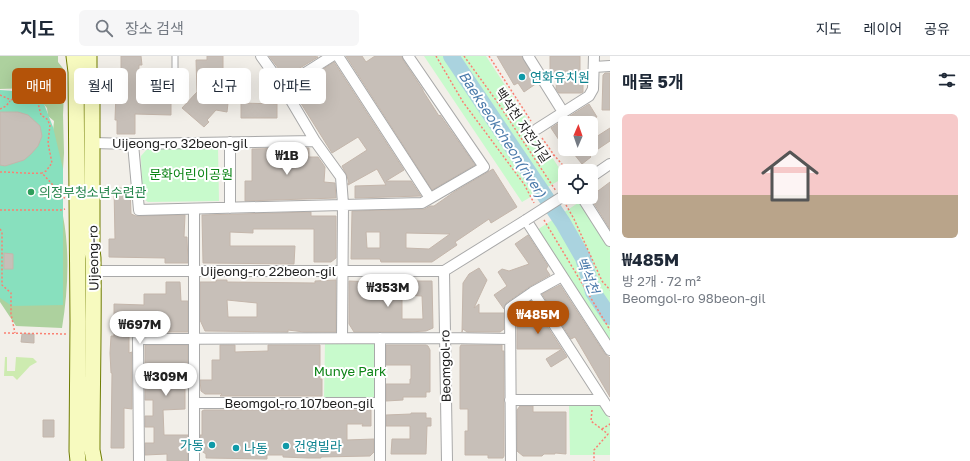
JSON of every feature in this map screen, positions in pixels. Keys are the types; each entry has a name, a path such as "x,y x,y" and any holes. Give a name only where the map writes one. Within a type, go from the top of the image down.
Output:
{"street":[{"name":"Uijeong-ro","path":"74,56 76,72 78,461"},
{"name":"Uijeong-ro","path":"89,56 89,79 92,90 92,450 94,461"},
{"path":"261,56 270,68"},
{"path":"313,68 332,56"},
{"path":"338,56 430,198"},
{"path":"133,144 139,210 422,203 484,167 408,56"},
{"path":"528,56 563,112"},
{"path":"537,129 589,96 593,89 594,56"},
{"path":"594,67 610,66"},
{"path":"293,104 315,141 341,177 343,204 342,338"},
{"path":"76,116 84,140 85,164 88,162 88,151 92,143"},
{"name":"Uijeong-ro 32beon-gil","path":"92,143 133,144 315,141"},
{"path":"230,142 230,208"},
{"path":"598,172 610,164"},
{"path":"444,271 558,199"},
{"path":"586,204 610,242"},
{"path":"194,209 194,461"},
{"path":"526,220 610,350"},
{"path":"77,264 85,286 86,304 90,302 90,286 93,271"},
{"name":"Uijeong-ro 22beon-gil","path":"93,271 444,271"},
{"name":"Beomgol-ro","path":"444,271 447,461"},
{"path":"511,461 510,308 562,276"},
{"path":"534,292 610,411"},
{"name":"Beomgol-ro 107beon-gil","path":"380,338 380,461"},
{"path":"139,461 138,339 510,339"},
{"path":"510,400 603,400"},
{"name":"Beomgol-ro 107beon-gil","path":"194,403 380,403"}],"lane":[{"path":"175,56 175,68"}],"path":[{"path":"436,56 463,102 524,184 535,203"},
{"name":"백석천 자전거길","path":"464,56 558,190"},
{"path":"489,56 554,155 562,164"},
{"path":"0,109 20,94 32,95 37,99 42,115 50,125 48,142 52,163 42,173 31,174 0,172"},
{"path":"0,95 11,100"},
{"path":"538,163 554,155"},
{"path":"42,173 52,184 58,196 67,199"},
{"name":"백석천 자전거길","path":"566,204 602,281 610,290"},
{"path":"0,210 62,210 67,208"},
{"path":"542,216 563,254 610,330"},
{"path":"0,229 2,232 2,286 11,293 11,314 15,333"},
{"path":"4,333 66,334"},
{"path":"592,400 591,421 608,434 594,450 594,461"},
{"path":"602,429 610,424"}],"green space":[{"path":"0,56 58,56 58,62 63,68 12,68 12,89 0,89"},
{"path":"424,56 486,56 558,166 558,181 522,202"},
{"name":"의정부청소년수련관","path":"0,90 12,91 12,104 44,104 53,127 63,169 63,305 12,306 0,298"},
{"path":"43,104 64,104 63,169 53,175 52,141 54,121 48,116 47,108"},
{"name":"문화어린이공원","path":"218,147 219,201 148,202 142,198 141,156 148,148"},
{"path":"576,204 583,204 610,246 610,342 537,230"},
{"path":"63,216 67,243 67,272 66,300 62,328 16,326 0,302 0,288"},
{"name":"Munye Park","path":"325,342 372,342 376,346 376,396 373,400 324,399"},
{"path":"5,357 7,357 7,371 15,371 16,357 33,358 37,362 30,366 17,380 13,376 4,376"},
{"path":"569,404 600,404 610,420 610,455 570,455"}],"building":[{"path":"121,56 141,56 142,65 139,65 139,68 136,68 136,104 171,104 171,115 135,114 135,134 117,134 117,120 115,120 116,104 128,104 128,68 121,68"},
{"path":"207,56 223,56 223,68 197,68 197,92 196,60 207,60"},
{"path":"269,56 318,57 300,68 278,68"},
{"path":"346,56 362,56 366,62 375,56 402,56 403,60 439,116 440,115 475,165 432,190"},
{"name":"연화유치원","path":"497,56 522,56 537,83 524,92 518,83 514,85"},
{"path":"550,56 580,56 580,80 583,80 583,92 559,93 556,89 557,75 550,74"},
{"path":"334,62 404,170 386,181 411,181 421,196 355,198 355,186 386,185 377,169 348,185 349,183 347,176 342,166 367,150 358,137 332,153 301,104 326,104 326,68 325,68"},
{"path":"605,73 610,73 610,110 602,110 603,75"},
{"path":"197,92 197,104 228,104 227,112 216,110 207,120 209,122 204,127 182,108 186,104 189,104 189,101"},
{"path":"241,104 277,104 277,118 241,118"},
{"path":"589,104 596,116 570,116"},
{"path":"0,112 18,112 28,115 40,126 42,136 38,146 24,160 5,166 0,165"},
{"path":"558,124 558,138 551,128"},
{"path":"610,128 610,141 598,149 598,136"},
{"path":"309,148 309,157 318,157 325,167 324,182 335,183 336,198 245,201 245,181 252,181 252,149"},
{"path":"576,156 591,157 582,164"},
{"path":"493,169 517,207 491,223 489,219 455,242 457,245 432,262 381,262 380,259 351,259 352,211 425,209 430,206 434,206 454,192","holes":["366,232 380,232 380,248 367,248","406,233 450,234 429,249 406,248"]},
{"path":"610,182 610,229 594,204 598,204 598,191"},
{"path":"114,188 130,188 131,214 136,216 185,215 184,237 187,237 188,263 165,263 165,258 109,257 109,239 115,239"},
{"path":"311,212 311,216 336,216 336,258 331,262 314,262 314,229 253,229 253,233 230,232 230,246 295,246 294,264 203,263 202,215"},
{"path":"528,235 548,266 546,269 550,275 506,303 504,309 494,295 507,286 498,272 502,269 509,271 529,264 515,244"},
{"path":"4,253 13,254 13,269 4,269"},
{"path":"479,268 487,280 474,308 479,304 479,313 504,313 504,329 500,332 467,332 463,329 462,332 463,283 469,274"},
{"path":"216,280 227,280 227,282 315,283 315,281 336,280 336,332 304,332 288,330 288,332 205,331 200,320 200,282 216,282","holes":["227,300 257,303 257,317 228,317"]},
{"path":"349,281 374,282 374,294 402,294 402,319 423,319 422,296 403,295 403,281 432,281 433,328 426,331 409,332 354,332 349,324"},
{"path":"166,282 180,282 181,301 188,301 188,332 129,332 129,353 132,352 132,409 124,408 124,448 111,448 112,373 110,353 111,336 114,336 114,304 144,305 144,294 166,294"},
{"path":"560,285 605,354 610,358 610,397 575,337 571,339 542,294"},
{"path":"531,301 562,349 517,349 517,323 530,323 523,312 525,311 523,307"},
{"path":"22,334 34,334 34,343 21,342"},
{"path":"145,345 188,345 188,388 185,388 185,409 163,410 164,435 188,435 188,461 167,461 167,454 145,455 145,443 154,443 154,427 145,427 145,416 153,416 153,400 145,400"},
{"path":"220,345 235,345 235,352 268,351 268,345 320,345 320,379 322,379 322,396 220,396 222,394 205,394 201,391 200,380 212,380 212,360 220,360"},
{"path":"386,345 428,346 430,350 430,392 426,392 426,397 403,397 403,400 386,401 386,384 410,384 411,365 386,365"},
{"path":"461,345 502,345 502,351 504,351 503,458 488,458 488,455 465,455 465,431 468,431 468,409 460,409"},
{"path":"562,349 567,357 551,367 546,359"},
{"path":"520,406 533,406 533,412 566,412 566,454 555,453 544,454 542,456 523,456 517,451 517,410"},
{"path":"371,410 371,426 362,426 363,424 347,424 347,440 374,439 374,452 370,456 321,458 267,455 267,459 206,458 206,454 200,450 200,435 202,435 202,411"},
{"path":"426,413 426,418 431,418 431,426 427,426 426,454 391,454 392,439 410,439 410,426 386,426 386,415"},
{"path":"43,420 54,420 54,437 43,437"}],"waterway":[{"name":"Baekseokcheon(river)","path":"451,56 563,223 583,258 593,292 610,317"}],"place":[{"name":"연화유치원","path":"522,77"},
{"name":"의정부청소년수련관","path":"31,192"},
{"name":"가동","path":"212,445"},
{"name":"건영빌라","path":"286,446"},
{"name":"나동","path":"236,448"}],"water label":[{"name":"백석천","path":"588,275"}]}
